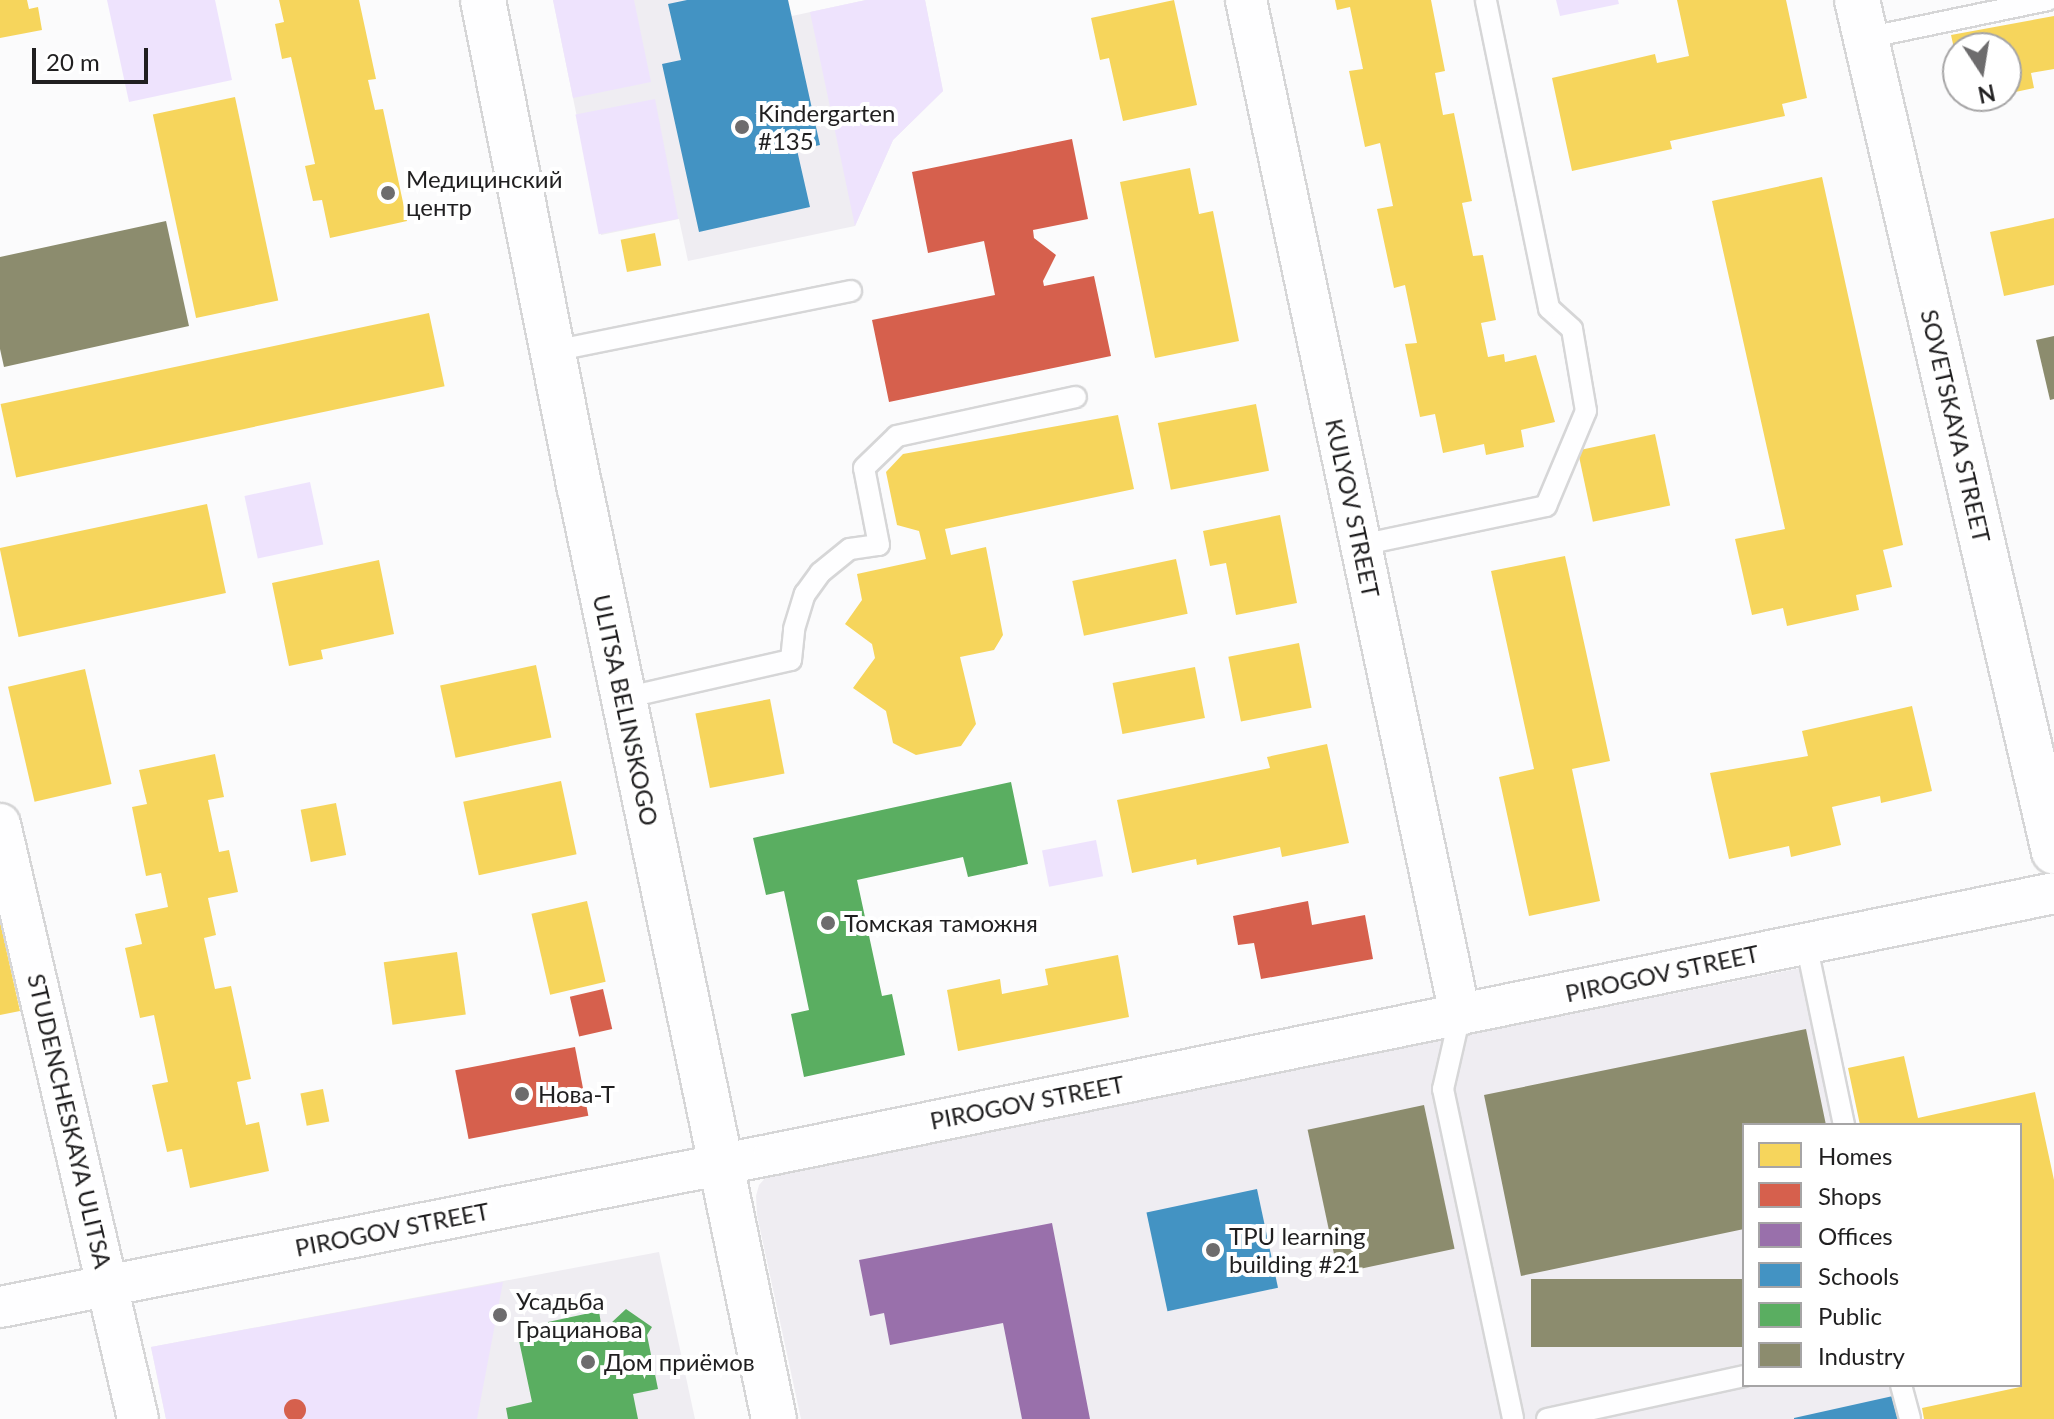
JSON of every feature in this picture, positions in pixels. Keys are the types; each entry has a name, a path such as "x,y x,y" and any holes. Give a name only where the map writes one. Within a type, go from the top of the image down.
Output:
{"street":[{"name":"ULITSA BELINSKOGO","path":"483,0 774,1419"},
{"name":"KULYOV STREET","path":"1246,0 1460,1015"},
{"name":"SOVETSKAYA STREET","path":"1861,19 2054,852"},
{"name":"STUDENCHESKAYA ULITSA","path":"0,824 138,1419"},
{"name":"PIROGOV STREET","path":"0,1307 2054,893"}],"lane":[{"path":"1361,545 1546,506 1586,411 1572,329 1549,308 1486,0"},
{"path":"1861,19 2048,0"},
{"path":"553,351 851,291"},
{"path":"624,698 791,660 794,629 805,594 820,573 850,549 879,545 864,468 897,436 1076,397"},
{"path":"1806,943 1844,1123"},
{"path":"1460,1015 1443,1089 1513,1419"},
{"path":"1547,1419 1742,1376"},
{"path":"1902,1387 1910,1419"}],"shaded area":[{"path":"107,0 215,0 232,80 129,102"},
{"name":"Kindergarten #135","path":"553,0 788,0 792,16 866,0 925,0 943,91 893,140 855,226 688,261 679,219 601,235"},
{"path":"553,0 634,0 651,82 573,98"},
{"path":"866,0 925,0 943,91 893,140 855,226 810,12"},
{"path":"1556,0 1618,0 1619,4 1560,16"},
{"path":"655,99 678,219 599,234 575,114"},
{"path":"310,482 323,545 258,559 244,496"},
{"path":"1096,840 1103,876 1049,887 1042,850"},
{"path":"1816,965 1851,1123 1742,1123 1742,1387 1909,1387 1916,1419 801,1419 757,1215 759,1185 768,1175"},
{"name":"Усадьба Грацианова","path":"659,1252 695,1419 166,1419 151,1347"},
{"path":"503,1282 477,1419 166,1419 151,1347"}],"building: Homes":[{"path":"0,0 27,0 29,9 38,7 42,30 0,38"},
{"path":"279,0 359,0 376,79 368,80 375,110 383,109 407,221 330,238 322,200 313,201 305,166 315,164 291,57 282,59 275,24 284,22"},
{"path":"1174,0 1197,105 1123,121 1109,58 1100,60 1091,18"},
{"path":"1335,0 1431,0 1445,71 1435,73 1443,115 1454,113 1472,201 1462,203 1473,256 1483,255 1496,320 1481,323 1488,357 1504,354 1505,362 1536,355 1555,422 1521,430 1524,447 1486,455 1484,444 1443,453 1435,414 1420,417 1405,344 1417,343 1405,285 1394,288 1377,209 1393,206 1380,143 1365,147 1349,71 1363,69 1350,7 1337,10"},
{"path":"1677,0 1786,0 1807,98 1782,104 1785,116 1670,141 1672,149 1572,171 1552,78 1655,54 1657,63 1689,56"},
{"path":"2054,16 2054,69 2031,73 2034,88 2022,91 2022,32 1967,32"},
{"path":"235,97 278,300 196,318 153,114"},
{"path":"1190,168 1199,214 1213,211 1239,341 1155,358 1120,182"},
{"path":"1822,177 1903,545 1883,550 1892,587 1856,595 1859,610 1787,626 1783,608 1752,615 1735,539 1785,529 1712,201"},
{"path":"2054,218 2054,285 2004,296 1990,232"},
{"path":"655,233 661,265 627,272 621,240"},
{"path":"429,313 445,386 16,477 1,404"},
{"path":"1256,404 1269,471 1171,490 1158,423"},
{"path":"1118,415 1134,489 945,529 951,555 986,547 1003,635 994,650 960,657 976,724 961,746 916,755 893,743 886,711 853,688 875,658 872,644 845,624 862,600 857,574 926,559 919,531 897,525 886,472 903,454"},
{"path":"1655,434 1670,505 1593,522 1578,450"},
{"path":"207,504 226,593 19,637 0,548"},
{"path":"1280,515 1297,603 1236,615 1226,563 1210,566 1203,531"},
{"path":"1565,556 1610,761 1572,769 1600,901 1529,916 1499,777 1534,769 1491,571"},
{"path":"1176,559 1188,614 1084,636 1072,581"},
{"path":"379,560 394,634 321,650 323,659 289,666 272,583"},
{"path":"1299,643 1312,708 1241,722 1228,657"},
{"path":"536,665 551,737 456,758 440,685"},
{"path":"1195,667 1205,718 1122,734 1113,683"},
{"path":"85,669 112,784 35,802 8,687"},
{"path":"770,699 785,774 710,788 695,714"},
{"path":"1912,706 1932,791 1881,803 1880,796 1832,807 1841,845 1791,857 1789,846 1729,859 1710,773 1808,756 1802,731"},
{"path":"1327,744 1349,843 1282,857 1280,847 1197,865 1196,859 1132,873 1117,800 1270,768 1267,757"},
{"path":"215,754 224,797 208,800 219,852 229,850 238,892 208,898 216,935 204,938 215,989 231,986 251,1079 237,1082 246,1125 259,1122 269,1171 190,1188 182,1149 167,1152 152,1085 168,1082 154,1015 140,1018 125,948 142,944 135,914 168,907 161,873 146,876 132,807 147,804 139,770"},
{"path":"561,781 577,854 479,875 463,802"},
{"path":"336,803 346,855 311,862 301,810"},
{"path":"587,901 606,982 550,995 531,914"},
{"path":"0,922 20,1011 0,1015"},
{"path":"457,952 466,1014 392,1025 384,962"},
{"path":"1118,955 1129,1017 958,1051 947,990 1000,979 1002,994 1048,985 1045,969"},
{"path":"1904,1056 1918,1118 2035,1092 2054,1180 2054,1419 1924,1419 1922,1408 2022,1387 2022,1123 1860,1123 1848,1068"},
{"path":"323,1089 329,1121 307,1126 300,1093"}],"building: Shops":[{"path":"1072,139 1088,219 1033,230 1034,238 1056,255 1043,281 1044,286 1094,276 1111,356 889,402 872,320 995,295 984,241 928,253 912,172"},
{"path":"1308,901 1312,925 1365,915 1373,959 1261,979 1254,943 1238,945 1233,916"},
{"path":"603,989 612,1029 579,1037 570,997"},
{"name":"Нова-Т","path":"575,1047 588,1116 469,1139 455,1070"},
{"path":"295,1399 305,1406 303,1418 287,1418 284,1410 287,1402"}],"building: Offices":[{"path":"1052,1223 1090,1419 1022,1419 1003,1323 890,1345 884,1313 870,1316 859,1260"}],"building: Schools":[{"path":"687,0 788,0 820,145 797,150 810,207 699,232 662,64 681,60 668,4"},
{"name":"TPU learning building #21","path":"1257,1189 1278,1288 1167,1311 1146,1212"},
{"path":"1893,1396 1898,1419 1794,1419 1794,1418"}],"building: Public":[{"name":"Томская таможня","path":"1011,782 1028,864 968,877 963,857 857,880 882,996 892,994 905,1055 804,1077 791,1014 809,1010 784,891 766,895 753,838"},
{"name":"Дом приёмов","path":"626,1309 652,1327 647,1335 658,1389 633,1394 638,1419 508,1419 506,1408 532,1402 518,1336 550,1329 548,1322 599,1311 601,1324 611,1323"}],"building: Industry":[{"path":"166,221 189,326 4,367 0,349 0,257"},
{"path":"2054,336 2054,399 2050,400 2036,340"},
{"path":"1806,1029 1826,1123 1742,1123 1742,1229 1521,1276 1484,1095"},
{"path":"1424,1105 1455,1249 1338,1274 1308,1130"},
{"path":"1531,1279 1742,1279 1742,1347 1531,1347"}],"place":[{"name":"Kindergarten #135","path":"742,127"},
{"name":"Медицинский центр","path":"388,193"},
{"name":"Томская таможня","path":"828,923"},
{"name":"Нова-Т","path":"522,1094"},
{"name":"TPU learning building #21","path":"1213,1250"},
{"name":"Усадьба Грацианова","path":"500,1315"},
{"name":"Дом приёмов","path":"588,1362"}]}
